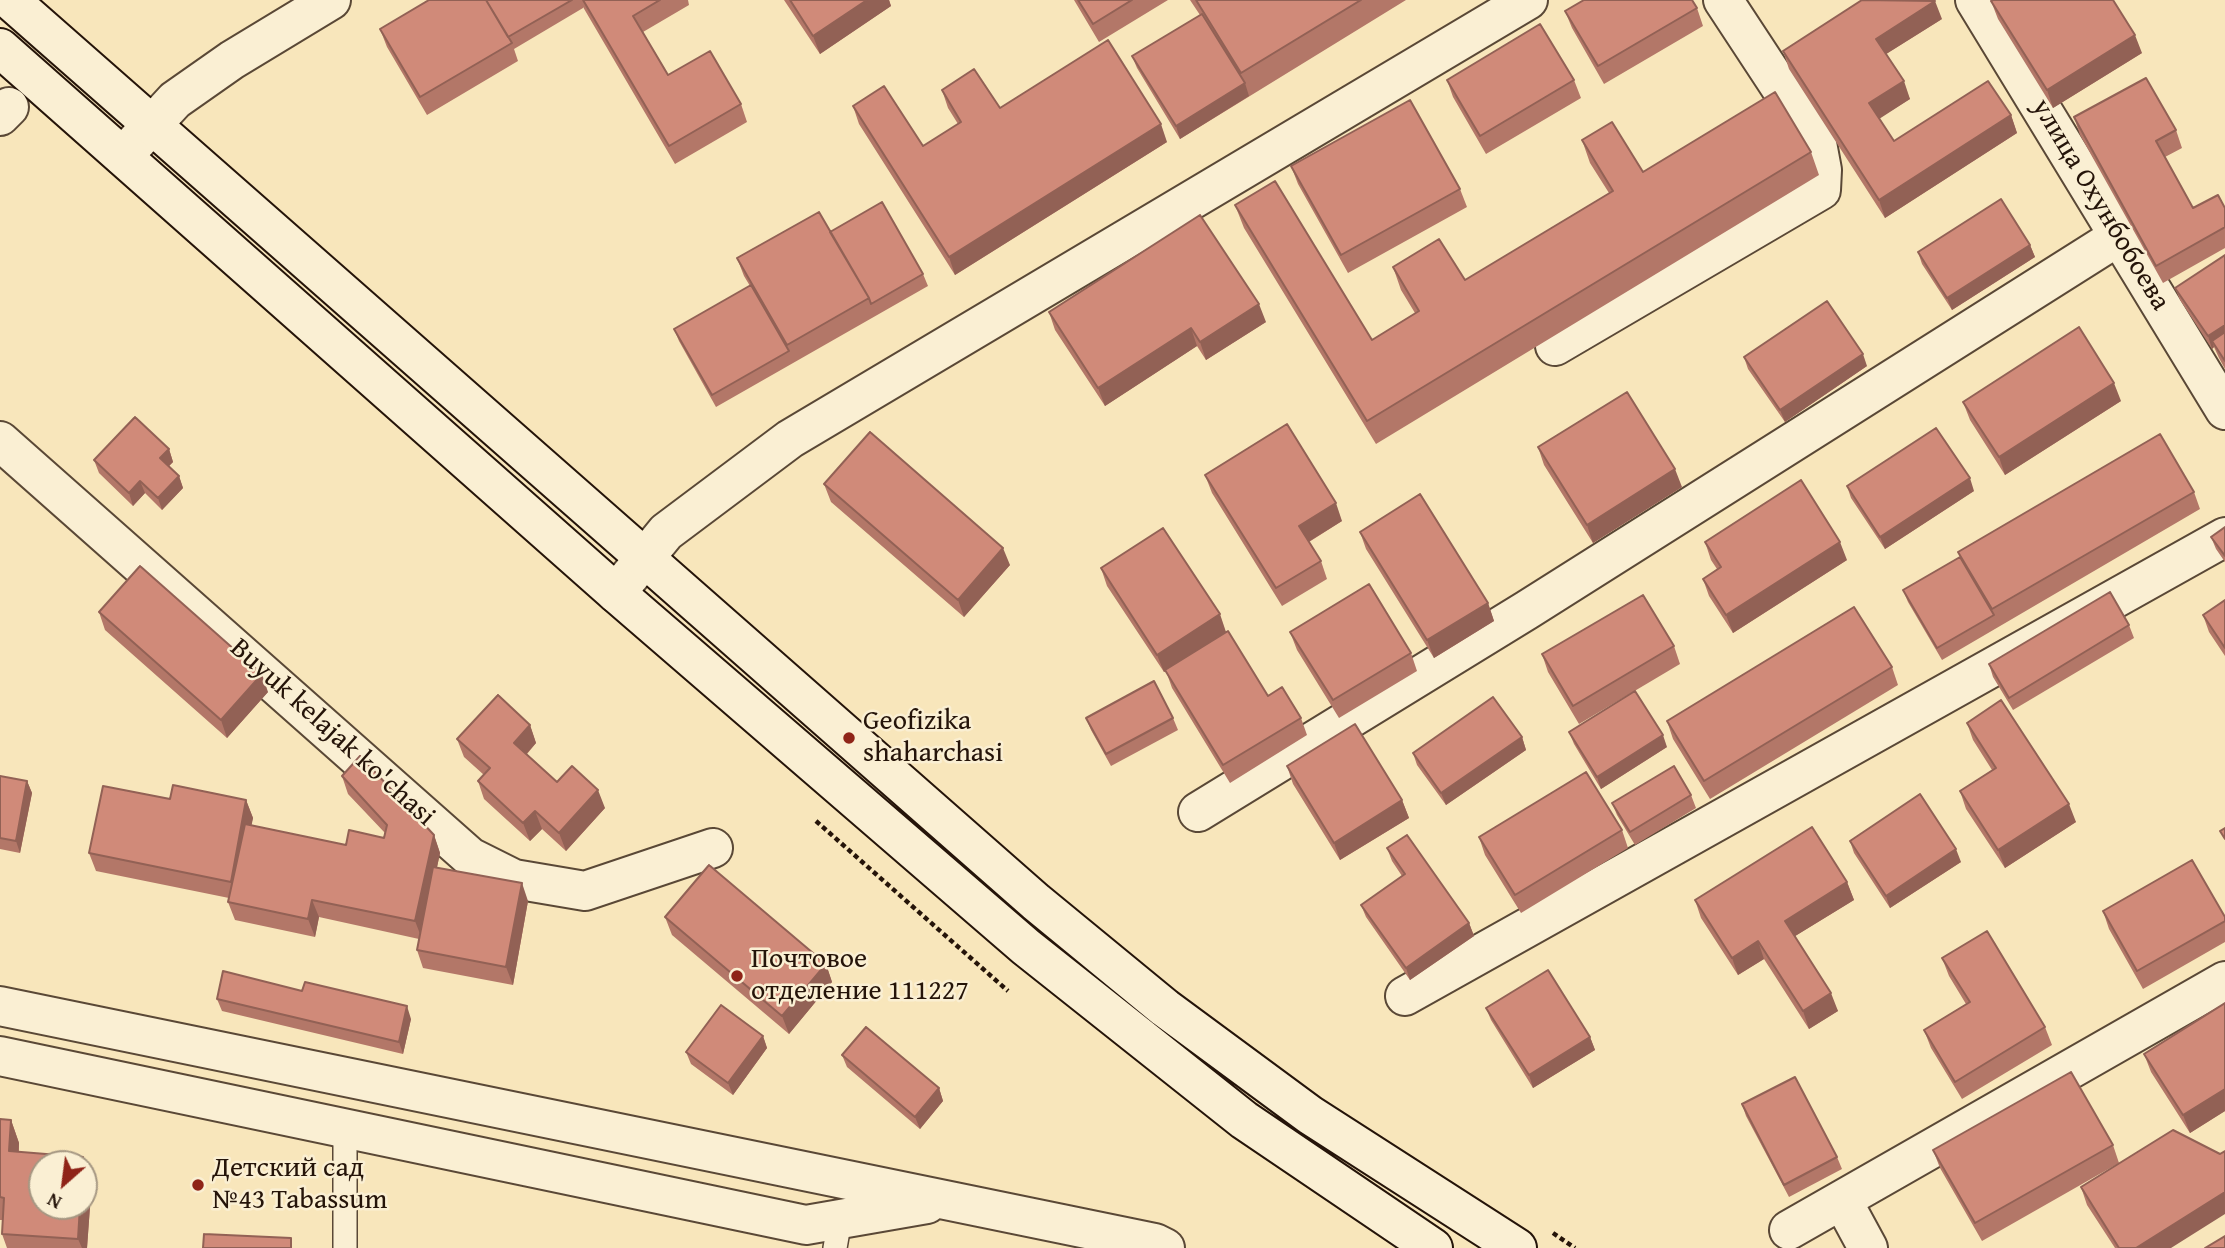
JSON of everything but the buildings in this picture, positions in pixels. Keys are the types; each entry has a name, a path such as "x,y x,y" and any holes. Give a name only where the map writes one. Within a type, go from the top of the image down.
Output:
{"street":[{"path":"10,0 1036,902 1165,1008 1310,1115 1530,1237"},
{"path":"123,156 175,100 232,60 331,0"},
{"path":"616,593 666,532 790,439 1528,0"},
{"path":"1555,346 1821,190 1822,170 1817,142 1723,0"},
{"name":"улица Охунбобоева","path":"1975,0 2225,410"},
{"path":"0,48 616,593 1026,947 1159,1055 1321,1175 1433,1248"},
{"path":"1198,812 1480,640 2119,236"},
{"name":"Buyuk kelajak ko'chasi","path":"0,441 470,857 514,879 585,891 713,848"},
{"path":"1405,996 2225,537"},
{"path":"1789,1230 2225,981"},
{"path":"0,1006 950,1200 1154,1243 1165,1248"},
{"path":"0,1056 345,1127 838,1234 950,1200"},
{"path":"1842,1200 1867,1248"}],"lane":[{"path":"345,1127 345,1248"}],"path":[{"path":"1530,1237 1575,1248"}],"place":[{"name":"Geofizika shaharchasi","path":"849,738"},
{"name":"Почтовое отделение 111227","path":"737,976"},
{"name":"Детский сад №43 Tabassum","path":"198,1185"}]}
